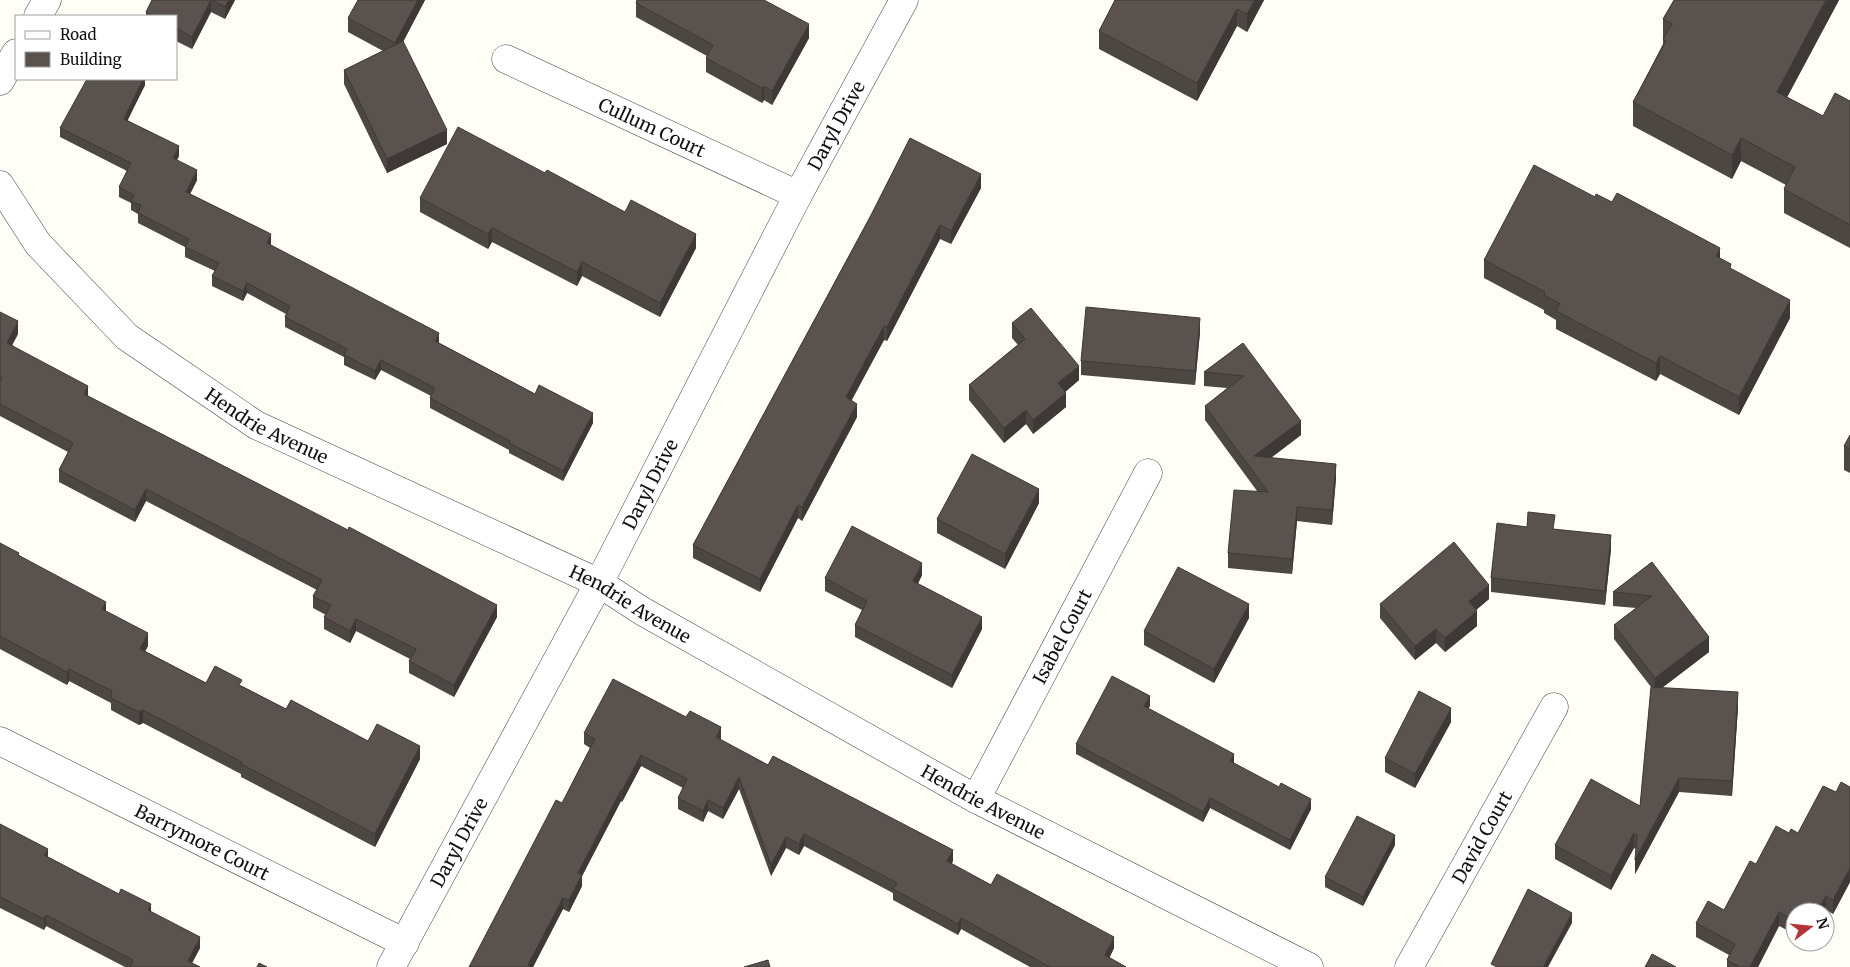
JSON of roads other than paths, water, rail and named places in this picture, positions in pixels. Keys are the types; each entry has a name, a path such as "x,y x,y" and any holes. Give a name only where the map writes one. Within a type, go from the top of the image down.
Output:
{"street":[{"path":"39,15 47,0"},
{"name":"Daryl Drive","path":"392,967 599,583 798,195 904,0"},
{"path":"0,81 15,55"},
{"name":"Cullum Court","path":"506,59 798,195"},
{"name":"Hendrie Avenue","path":"0,185 38,244 127,337 256,425 599,583 642,611 976,799 1308,967"},
{"name":"Isabel Court","path":"976,799 1148,473"},
{"name":"David Court","path":"1408,967 1554,707"},
{"name":"Barrymore Court","path":"0,741 405,943"}]}
